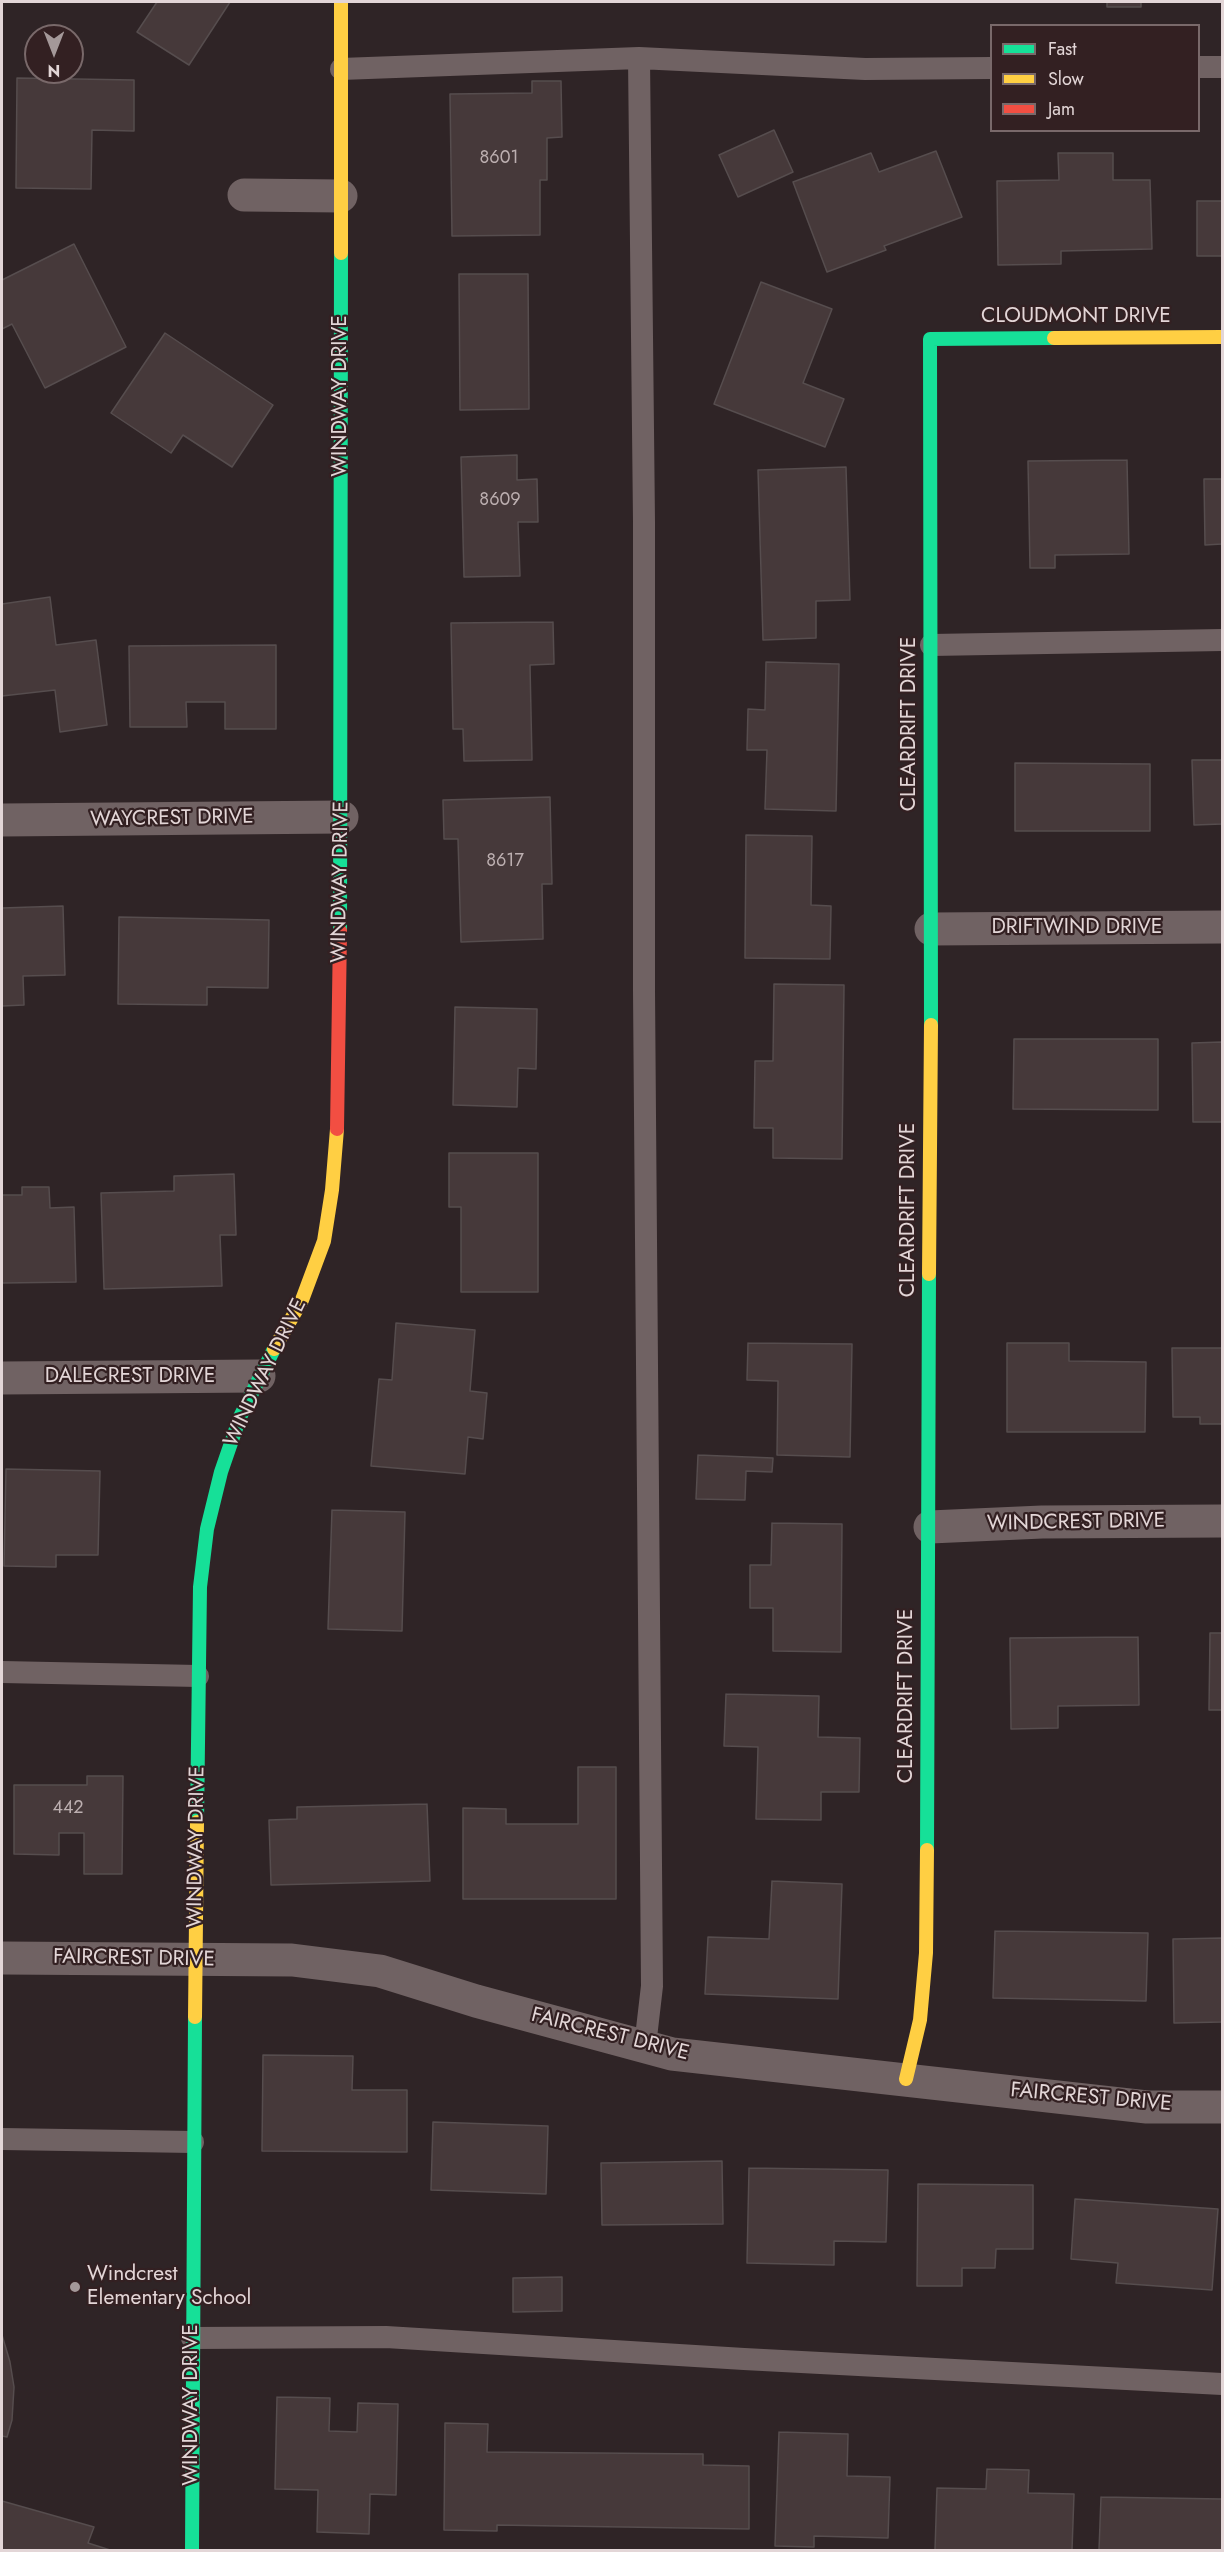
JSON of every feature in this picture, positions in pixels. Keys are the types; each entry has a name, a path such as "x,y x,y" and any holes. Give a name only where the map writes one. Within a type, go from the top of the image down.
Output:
{"street":[{"name":"WINDWAY DRIVE","path":"192,2550 193,2142 200,1587 207,1529 221,1472 240,1418 259,1377 302,1300 324,1241 332,1190 337,1130 342,817 341,2"},
{"path":"244,195 341,196"},
{"name":"CLOUDMONT DRIVE","path":"930,339 1222,338"},
{"name":"CLEARDRIFT DRIVE","path":"906,2079 920,2020 926,1953 930,1527 930,339"},
{"name":"WAYCREST DRIVE","path":"2,820 342,817"},
{"name":"DRIFTWIND DRIVE","path":"931,929 1222,927"},
{"name":"DALECREST DRIVE","path":"2,1378 259,1377"},
{"name":"WINDCREST DRIVE","path":"930,1527 1042,1522 1222,1521"},
{"name":"FAIRCREST DRIVE","path":"2,1958 292,1960 380,1971 476,2001 672,2054 1147,2107 1222,2107"}],"lane":[{"path":"341,69 639,58 865,69 990,68"},
{"path":"639,58 644,522 644,1003 652,1986 645,2046"},
{"path":"1200,67 1222,67"},
{"path":"931,645 1222,640"},
{"path":"2,1672 198,1676"},
{"path":"2,2139 193,2142"},
{"path":"192,2338 386,2337 744,2359 1222,2384"}],"building":[{"path":"157,2 230,2 189,65 137,32"},
{"path":"1107,2 1141,2 1141,7 1107,7"},
{"path":"17,78 24,78 24,84 84,84 84,79 134,80 134,131 92,130 91,189 16,188"},
{"path":"532,81 561,81 562,137 547,138 547,180 540,180 540,235 452,236 450,94 532,93"},
{"path":"774,130 793,172 738,197 719,155"},
{"path":"936,151 962,217 884,246 886,250 827,272 793,182 871,153 879,172"},
{"path":"1058,153 1113,153 1113,180 1150,180 1152,249 1061,251 1061,264 998,265 997,181 1059,180"},
{"path":"1197,201 1222,201 1222,256 1197,256"},
{"path":"74,244 126,347 45,388 12,324 2,329 2,280"},
{"path":"459,274 528,274 529,409 460,410"},
{"path":"761,282 832,309 803,383 844,399 825,447 714,404"},
{"path":"165,333 273,405 232,467 183,435 171,453 111,413"},
{"path":"517,455 517,480 537,479 538,522 518,522 520,576 464,577 461,457"},
{"path":"1127,460 1129,554 1055,555 1055,568 1030,568 1028,461"},
{"path":"846,467 850,600 816,601 816,638 763,640 758,470"},
{"path":"1204,479 1222,479 1222,544 1205,545"},
{"path":"50,597 56,645 96,640 107,725 60,732 55,690 2,696 2,604"},
{"path":"553,622 554,664 530,665 532,760 464,761 463,729 453,729 451,623"},
{"path":"276,645 276,729 225,729 225,702 186,702 187,727 130,727 129,646"},
{"path":"766,662 839,664 836,811 765,809 767,750 747,750 748,709 765,710"},
{"path":"1192,760 1222,760 1222,824 1194,825"},
{"path":"1015,763 1150,764 1150,831 1015,831"},
{"path":"550,797 552,884 542,884 543,939 461,942 458,839 444,839 443,800"},
{"path":"746,835 812,836 811,905 831,906 830,959 745,958"},
{"path":"63,906 65,975 23,976 24,1005 2,1006 2,908"},
{"path":"119,917 269,920 268,988 207,987 207,1005 118,1004"},
{"path":"774,984 844,985 842,1159 773,1158 773,1128 754,1128 755,1061 773,1061"},
{"path":"455,1007 537,1009 536,1069 518,1068 517,1107 453,1105"},
{"path":"1014,1039 1158,1039 1158,1110 1013,1109"},
{"path":"1222,1042 1222,1122 1193,1122 1192,1043"},
{"path":"449,1153 538,1153 538,1292 461,1292 461,1207 449,1207"},
{"path":"234,1174 236,1235 220,1235 222,1286 104,1289 101,1193 174,1191 174,1176"},
{"path":"22,1187 49,1187 50,1208 74,1207 76,1282 2,1283 2,1195 22,1195"},
{"path":"396,1323 475,1330 470,1391 487,1393 483,1439 468,1437 465,1474 371,1466 379,1379 392,1380"},
{"path":"748,1343 852,1344 850,1457 777,1455 778,1381 747,1380"},
{"path":"1007,1343 1069,1343 1069,1361 1146,1362 1145,1432 1007,1432"},
{"path":"1172,1348 1222,1348 1222,1424 1200,1424 1200,1417 1173,1417"},
{"path":"698,1455 773,1458 772,1472 746,1471 745,1500 696,1499"},
{"path":"6,1469 100,1471 98,1555 56,1555 56,1567 4,1566"},
{"path":"332,1510 405,1512 402,1631 328,1629"},
{"path":"772,1523 842,1524 841,1652 773,1651 773,1608 750,1608 750,1565 771,1565"},
{"path":"1210,1633 1222,1633 1222,1710 1209,1710"},
{"path":"1138,1637 1139,1705 1058,1706 1058,1728 1011,1729 1010,1638"},
{"path":"726,1694 819,1696 818,1737 860,1738 859,1792 821,1792 821,1820 756,1819 758,1747 724,1746"},
{"path":"578,1767 616,1767 616,1899 463,1899 463,1808 506,1809 506,1824 578,1824"},
{"path":"87,1776 123,1776 122,1874 84,1874 84,1833 59,1833 59,1855 14,1854 14,1785 87,1785"},
{"path":"427,1804 430,1881 271,1885 269,1820 297,1819 297,1807"},
{"path":"772,1881 842,1884 838,1999 705,1994 708,1937 769,1939"},
{"path":"995,1931 1148,1933 1146,2001 993,1998"},
{"path":"1222,1938 1222,2022 1174,2023 1173,1939"},
{"path":"263,2055 353,2056 352,2090 407,2090 407,2152 262,2151"},
{"path":"433,2122 548,2126 546,2194 431,2190"},
{"path":"722,2161 723,2224 602,2225 601,2163"},
{"path":"749,2168 888,2170 886,2242 834,2241 834,2265 747,2263"},
{"path":"918,2184 1033,2185 1033,2249 996,2249 995,2268 962,2268 962,2286 917,2286"},
{"path":"1075,2199 1218,2209 1212,2290 1116,2283 1118,2263 1071,2259"},
{"path":"562,2277 562,2311 513,2312 513,2278"},
{"path":"2,2335 14,2387 12,2420 7,2437 2,2436"},
{"path":"277,2397 330,2398 329,2431 357,2432 358,2403 398,2404 396,2495 370,2494 369,2534 317,2532 318,2490 275,2489"},
{"path":"445,2423 488,2424 487,2452 703,2454 703,2465 749,2466 749,2529 497,2525 497,2531 444,2530"},
{"path":"779,2432 848,2434 847,2476 890,2477 888,2538 814,2536 814,2547 775,2546"},
{"path":"987,2469 1029,2470 1028,2493 1074,2494 1072,2550 935,2550 937,2488 986,2489"},
{"path":"1101,2497 1222,2499 1222,2550 1099,2550"},
{"path":"2,2501 94,2527 88,2543 110,2550 2,2550"}],"traffic: fast":[{"path":"340,931 341,253"},
{"path":"931,1025 930,339 1054,338"},
{"path":"927,1850 929,1274"},
{"path":"197,1822 200,1587 207,1529 221,1472 240,1417 274,1349"},
{"path":"192,2550 195,2017"}],"traffic: slow":[{"path":"341,2 341,253"},
{"path":"1054,338 1222,337"},
{"path":"929,1274 931,1025"},
{"path":"274,1349 302,1300 324,1241 332,1190 337,1129"},
{"path":"195,2017 197,1822"},
{"path":"906,2079 920,2020 926,1953 927,1850"}],"traffic: jam":[{"path":"337,1129 340,931"}],"place":[{"name":"Windcrest Elementary School","path":"75,2287"}]}
